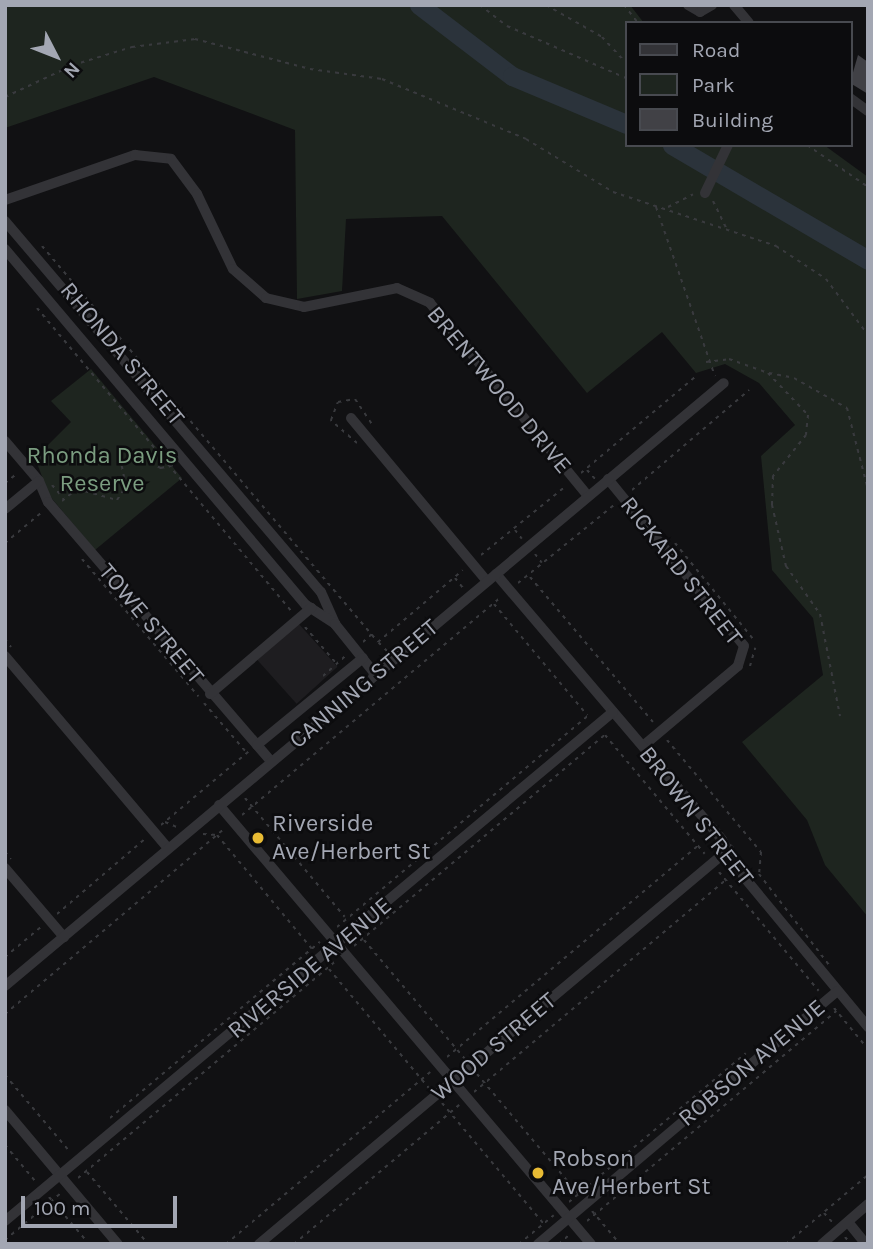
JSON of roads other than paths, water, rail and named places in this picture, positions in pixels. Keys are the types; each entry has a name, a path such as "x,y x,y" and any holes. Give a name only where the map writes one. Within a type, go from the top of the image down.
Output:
{"street":[{"path":"688,5 700,12 712,5"},
{"path":"734,5 746,21"},
{"path":"852,100 868,111"},
{"path":"705,193 727,147"},
{"name":"BRENTWOOD DRIVE","path":"30,191 135,155 172,159 250,287 284,305 304,307 380,288 413,293 446,321 572,481 588,496"},
{"path":"5,200 30,191"},
{"path":"5,209 30,191"},
{"name":"RHONDA STREET","path":"5,221 221,471 321,592 335,624 375,674"},
{"name":"RHONDA STREET","path":"5,248 311,608 335,624"},
{"name":"CANNING STREET","path":"5,986 724,383"},
{"name":"BROWN STREET","path":"351,418 472,563 509,590 643,746 729,849 744,877 868,1027"},
{"name":"TOWE STREET","path":"5,441 210,694 271,761"},
{"path":"205,484 221,471"},
{"name":"RICKARD STREET","path":"608,480 744,646 738,666 643,746"},
{"path":"5,509 39,481"},
{"path":"210,694 311,608"},
{"path":"5,656 168,848"},
{"path":"257,746 363,658"},
{"name":"RIVERSIDE AVENUE","path":"5,1221 56,1171 343,948 613,712"},
{"path":"219,805 343,948 591,1244"},
{"name":"WOOD STREET","path":"259,1244 729,849"},
{"path":"5,868 64,937"},
{"name":"ROBSON AVENUE","path":"538,1244 823,995 837,991"},
{"path":"5,1110 118,1244"},
{"path":"821,1244 868,1204"},
{"path":"848,1222 866,1244"}],"waterway":[{"path":"419,5 512,76 624,123"},
{"path":"675,147 868,260"}],"place":[{"name":"Riverside Ave/Herbert St","path":"258,838"},
{"name":"Robson Ave/Herbert St","path":"538,1173"}],"park label":[{"name":"Rhonda Davis Reserve","path":"102,470"}]}
